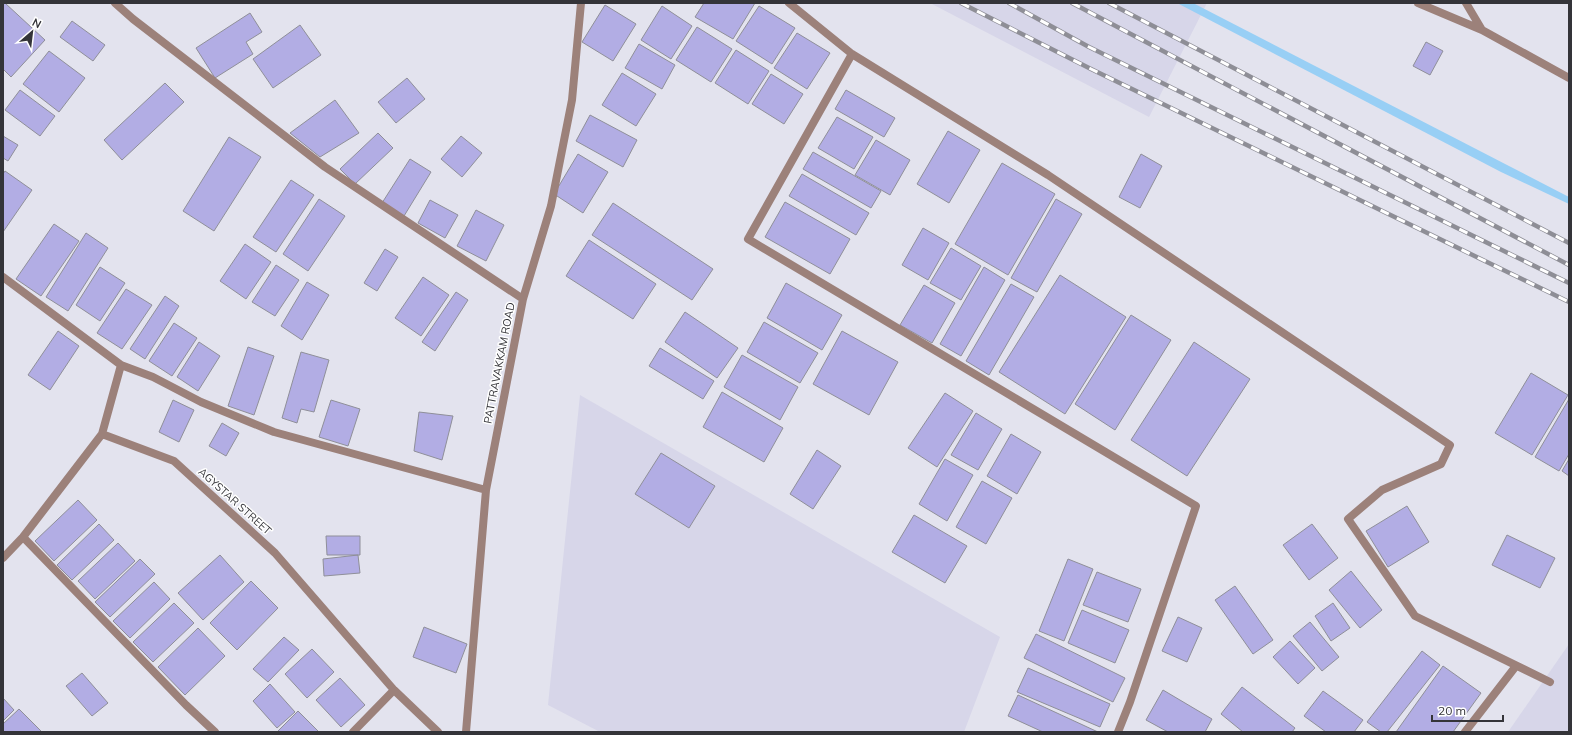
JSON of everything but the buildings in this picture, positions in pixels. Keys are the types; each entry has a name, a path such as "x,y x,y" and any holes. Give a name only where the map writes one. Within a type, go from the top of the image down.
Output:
{"street":[{"path":"115,3 133,19 325,168 523,299"},
{"name":"PATTRAVAKKAM ROAD","path":"466,732 486,490 523,299 551,206 572,100 582,3"},
{"path":"789,3 852,54 1048,175 1450,445 1441,464 1382,490 1348,519 1415,616 1550,682"},
{"path":"1418,3 1482,30 1569,78"},
{"path":"1466,3 1482,30"},
{"path":"852,54 748,239 1196,506 1130,702 1118,732"},
{"path":"3,276 121,365 154,378 201,402 274,432 486,490"},
{"path":"3,558 23,537 102,434 121,365"},
{"name":"AGYSTAR STREET","path":"102,434 174,461 275,553 394,690 438,732"},
{"path":"23,537 186,705 215,732"},
{"path":"1465,732 1516,666"},
{"path":"353,732 394,690"}],"shaded area":[{"path":"930,3 1207,3 1149,117"},
{"path":"580,395 1000,637 964,732 600,732 548,705"},
{"path":"1569,644 1569,732 1508,732"}],"water":[{"path":"1177,3 1193,3 1569,197 1569,204 1501,172"}],"railway":[{"path":"961,3 1091,69 1569,302"},
{"path":"1009,3 1089,47 1569,283"},
{"path":"1072,3 1569,265"},
{"path":"1109,3 1569,243"}]}
